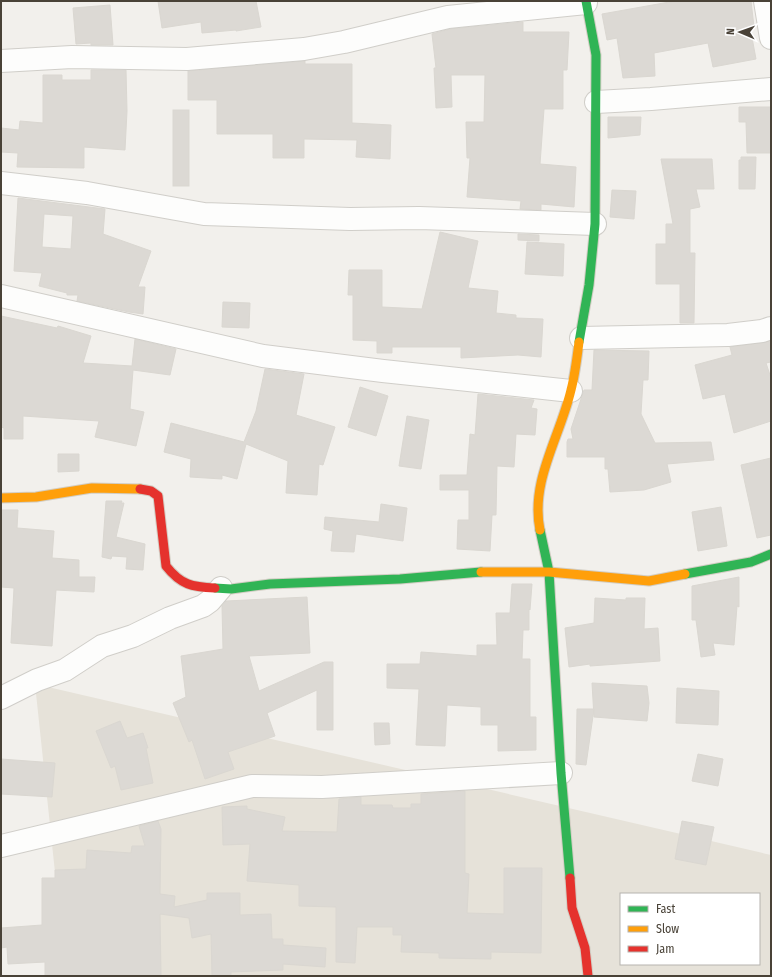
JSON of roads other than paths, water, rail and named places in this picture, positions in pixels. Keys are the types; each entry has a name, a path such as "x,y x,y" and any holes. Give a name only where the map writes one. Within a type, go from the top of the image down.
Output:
{"street":[{"path":"765,1 771,38"},
{"path":"1,61 72,58 187,59 304,49 344,42 448,17 586,2 596,55 595,224 590,285 571,391 542,475 538,516 549,572 561,773 572,908 586,948 588,976"},
{"path":"596,102 651,99 771,88"},
{"path":"1,184 87,193 204,214 350,219 419,218 595,224"},
{"path":"1,296 263,356 382,371 571,391"},
{"path":"581,338 728,335 762,331 771,328"},
{"path":"1,498 36,497 92,488 142,489 151,491 158,496 166,566 173,575 182,582 194,588 400,579 467,572 549,572 649,581 750,562 771,554"},
{"path":"1,698 37,680 65,670 102,646 133,636 170,618 203,606 210,601 221,588"},
{"path":"1,846 252,786 322,788 561,773"}]}
